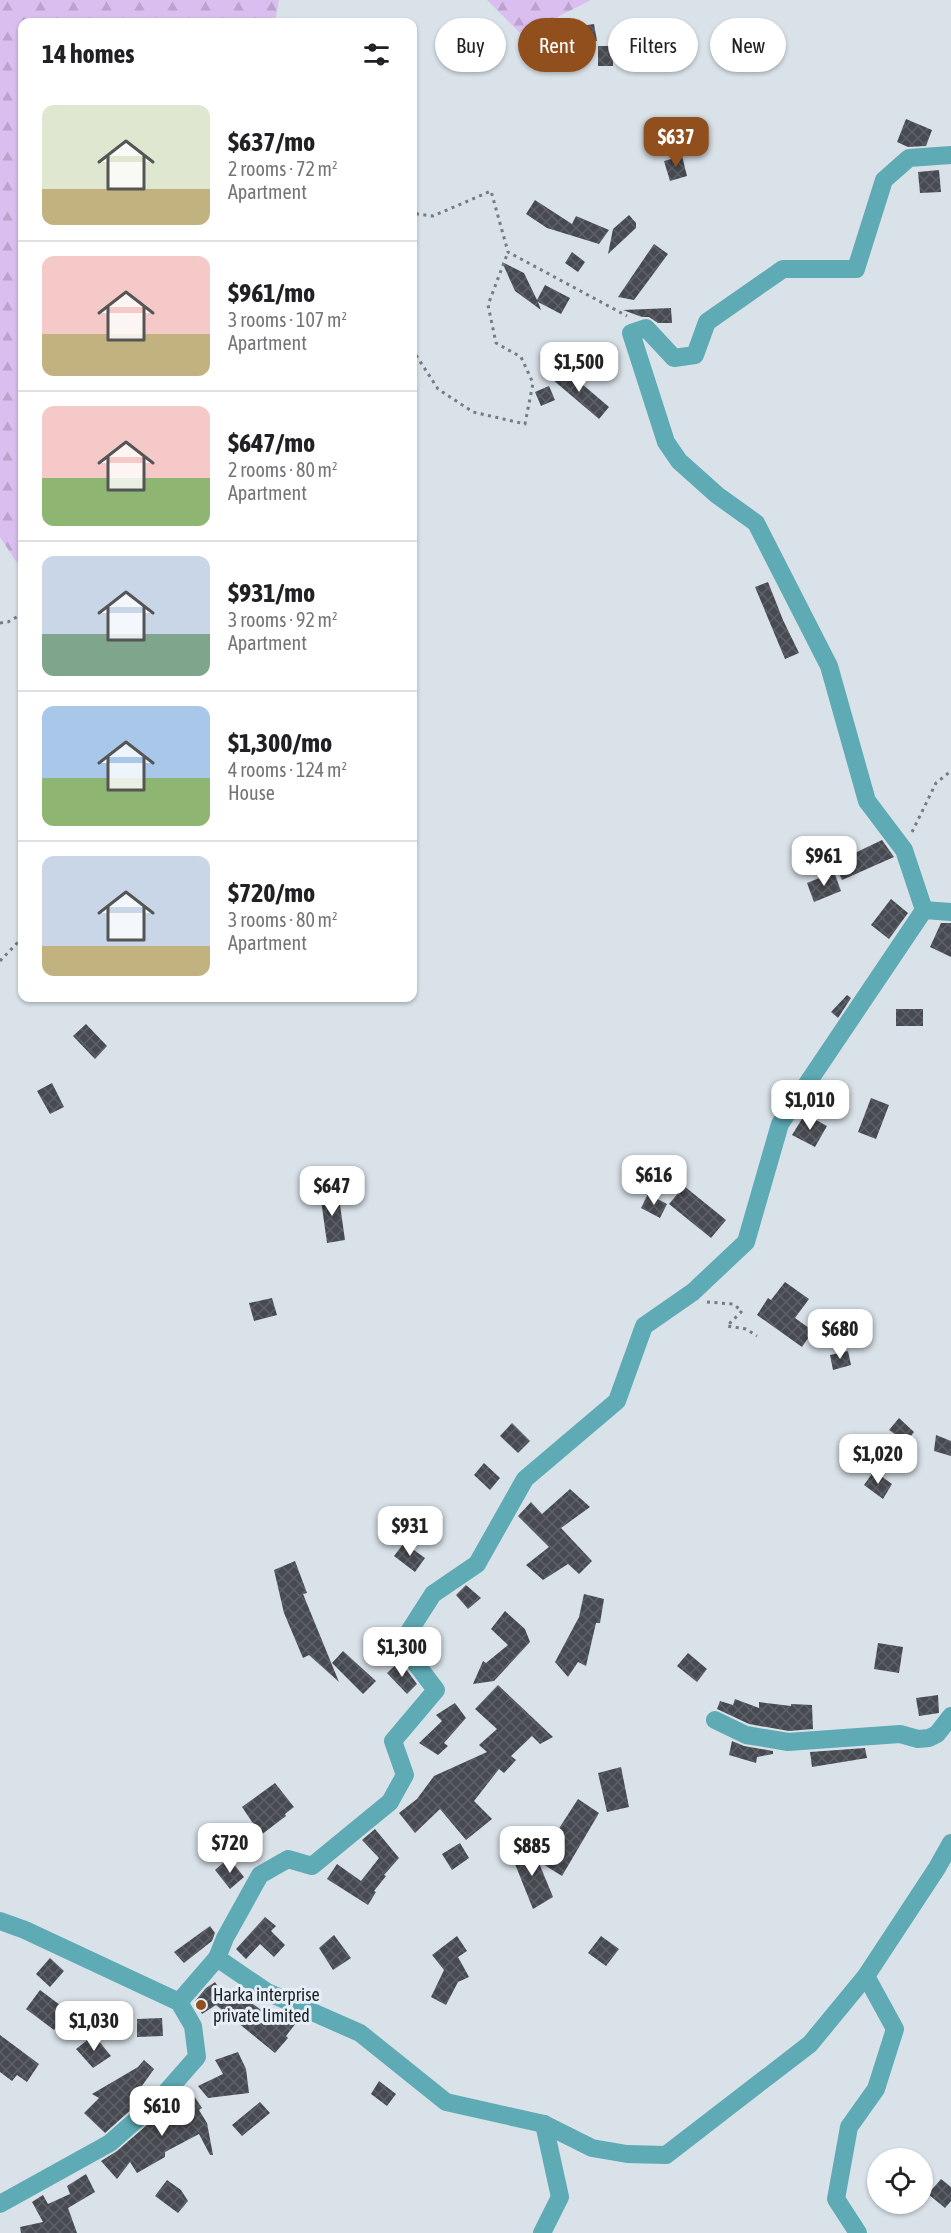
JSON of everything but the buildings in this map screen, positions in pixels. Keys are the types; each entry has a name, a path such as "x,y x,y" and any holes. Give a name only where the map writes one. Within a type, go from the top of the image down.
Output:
{"street":[{"path":"924,910 904,850 867,801 829,666 756,524 717,495 679,461 666,442 631,333 646,328 674,358 695,355 707,322 783,269 856,269 884,180 909,158 951,155"},
{"path":"924,910 951,912"},
{"path":"179,2002 217,1958 225,1938 260,1875 288,1859 312,1866 390,1802 405,1776 393,1741 436,1690 401,1644 433,1594 477,1564 525,1479 617,1401 644,1326 693,1292 746,1242 780,1124 924,910"},
{"path":"716,1720 746,1734 788,1742 900,1734 918,1739 928,1738 937,1734 951,1716"},
{"path":"217,1958 267,1992 360,2033 446,2102 543,2124 592,2148 627,2154 666,2155 810,2044 866,1976 937,1869 951,1843"},
{"path":"0,1921 25,1930 179,2002 193,2026 197,2057 161,2098 110,2143 0,2204"},
{"path":"858,2233 836,2199 849,2127 876,2089 895,2030 866,1976"},
{"path":"542,2233 560,2197 543,2124"}],"path":[{"path":"417,214 434,216 491,191 508,252 488,305 496,343 521,357 533,383 525,424 473,412 438,389 417,358"},
{"path":"508,252 646,328"},
{"path":"0,623 8,622 18,616"},
{"path":"904,850 936,783 951,771"},
{"path":"0,961 18,942"},
{"path":"693,1292 709,1303 733,1304 742,1311 727,1326 746,1329 757,1336"}],"green space":[{"path":"0,0 279,0 276,18 18,18 17,563 0,537"},
{"path":"487,0 591,0 556,18 518,18 518,31"}],"place":[{"name":"Harka interprise private limited","path":"201,2005"}]}
